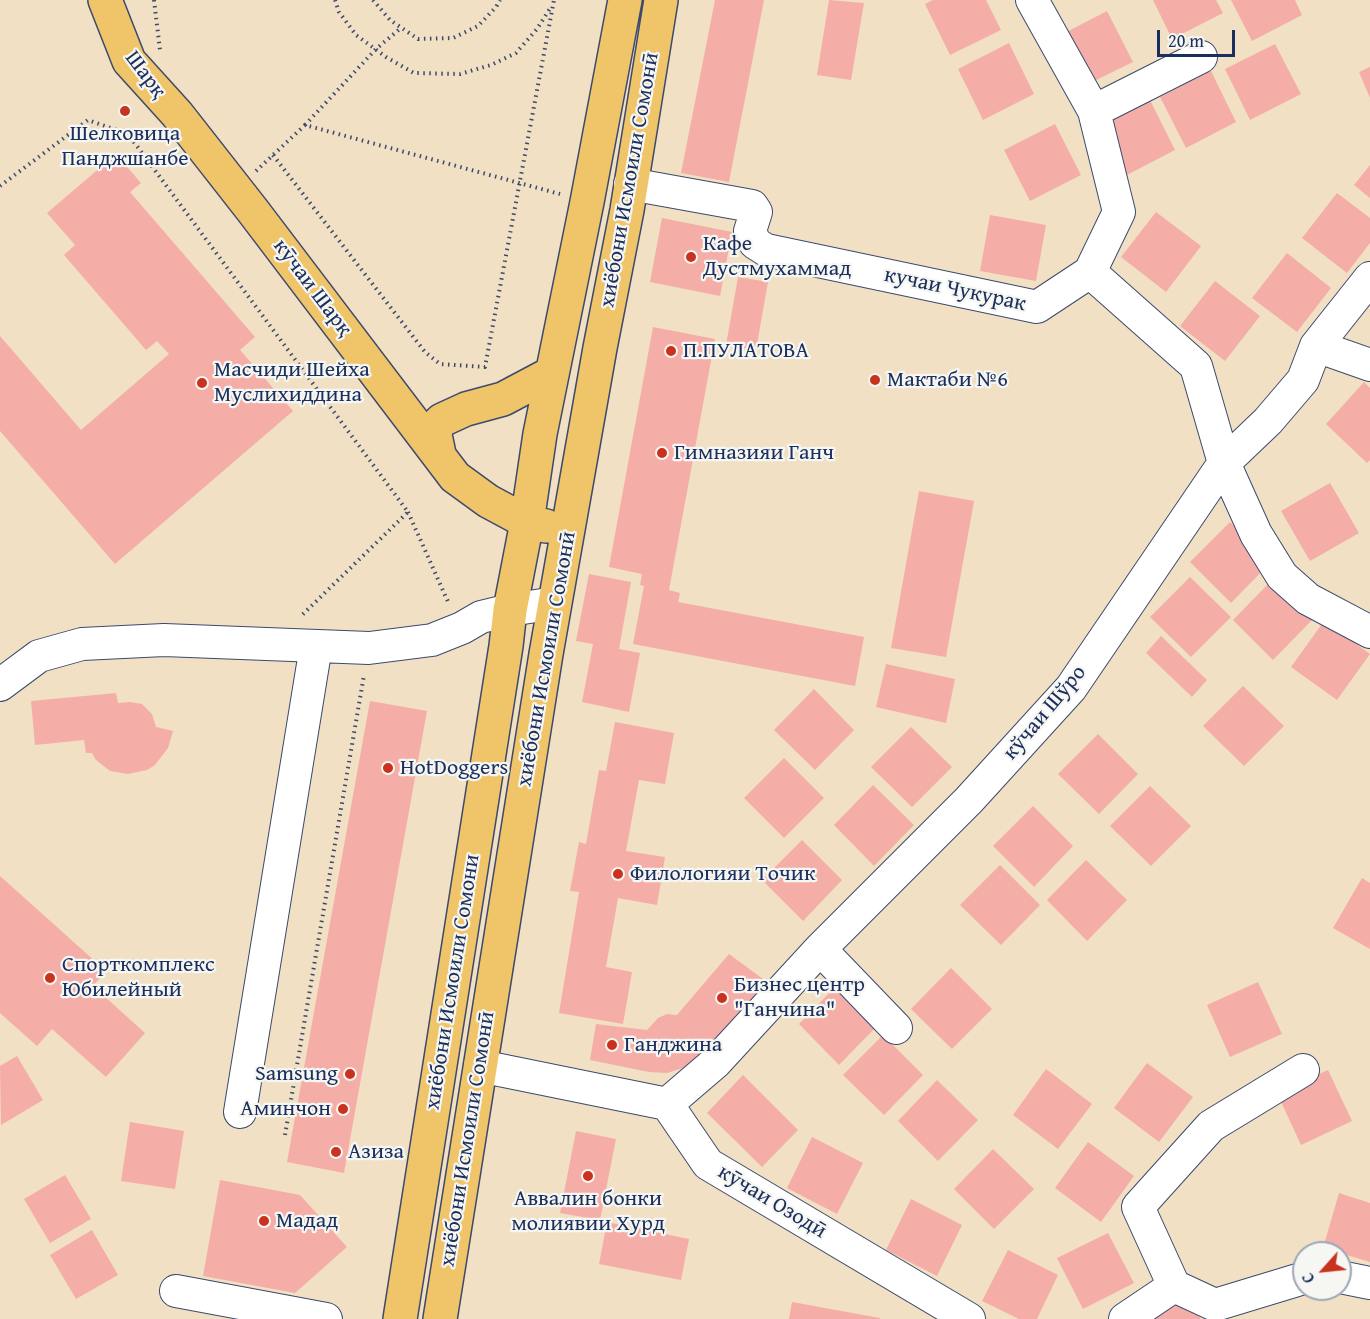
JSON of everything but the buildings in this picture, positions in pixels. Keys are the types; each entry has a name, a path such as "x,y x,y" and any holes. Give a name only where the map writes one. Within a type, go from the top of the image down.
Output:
{"main road":[{"name":"Шарқ","path":"105,0 129,61 177,114"},
{"name":"хиёбони Исмоили Сомонӣ","path":"506,646 540,434 625,0"},
{"name":"хиёбони Исмоили Сомонӣ","path":"440,1319 555,603 661,0"},
{"name":"кӯчаи Шарқ","path":"177,114 455,477 488,501 527,522 569,530"},
{"path":"439,454 435,429 441,420 466,409 503,399 552,373"},
{"name":"хиёбони Исмоили Сомони","path":"400,1319 506,646"}],"street":[{"path":"1032,0 1094,111 1119,212 1090,272 1196,366 1224,463 1256,534 1282,576 1308,599 1370,632"},
{"path":"1094,111 1201,57"},
{"name":"кучаи Чукурак","path":"630,184 752,206 756,212 750,231 755,243 766,250 1037,307 1090,272"},
{"name":"кўчаи Шўро","path":"667,1104 716,1062 820,949 969,800 1071,688 1224,463 1268,421 1303,380 1316,346 1370,278"},
{"path":"1316,346 1370,365"},
{"path":"0,686 39,656 82,644 164,640 369,648 432,640 462,628 481,617 555,603"},
{"path":"240,1113 316,646"},
{"path":"820,949 896,1028"},
{"path":"480,1066 667,1104"},
{"path":"1292,1282 1215,1305 1174,1286 1138,1207 1211,1126 1303,1070"},
{"name":"кӯчаи Озодӣ","path":"667,1104 708,1164 969,1319"},
{"path":"1352,1279 1370,1283"},
{"path":"1125,1319 1174,1286"},
{"path":"176,1291 326,1319"}],"path":[{"path":"336,0 339,12 356,35 414,73 460,74 491,66 516,52 537,29 554,2"},
{"path":"373,0 390,20 418,39 453,38 478,26 500,0"},
{"path":"273,155 425,352 440,364 485,367 554,2"},
{"path":"236,190 306,125 376,49 401,28"},
{"path":"0,186 88,120 128,134 408,512 440,585"},
{"path":"306,125 587,202"},
{"path":"297,620 408,512"},
{"path":"285,1136 369,648"}],"place":[{"name":"Шелковица Панджшанбе","path":"125,111"},
{"name":"Кафе Дустмухаммад","path":"691,257"},
{"name":"П.ПУЛАТОВА","path":"671,351"},
{"name":"Мактаби №6","path":"875,380"},
{"name":"Масчиди Шейха Муслихиддина","path":"202,383"},
{"name":"Гимназияи Ганч","path":"662,453"},
{"name":"HotDoggers","path":"388,768"},
{"name":"Филологияи Точик","path":"618,874"},
{"name":"Спорткомплекс Юбилейный","path":"50,978"},
{"name":"Бизнес центр \"Ганчина\"","path":"722,998"},
{"name":"Ганджина","path":"612,1045"},
{"name":"Samsung","path":"350,1074"},
{"name":"Аминчон","path":"343,1109"},
{"name":"Азиза","path":"336,1152"},
{"name":"Аввалин бонки молиявии Хурд","path":"588,1176"},
{"name":"Мадад","path":"264,1221"}]}
